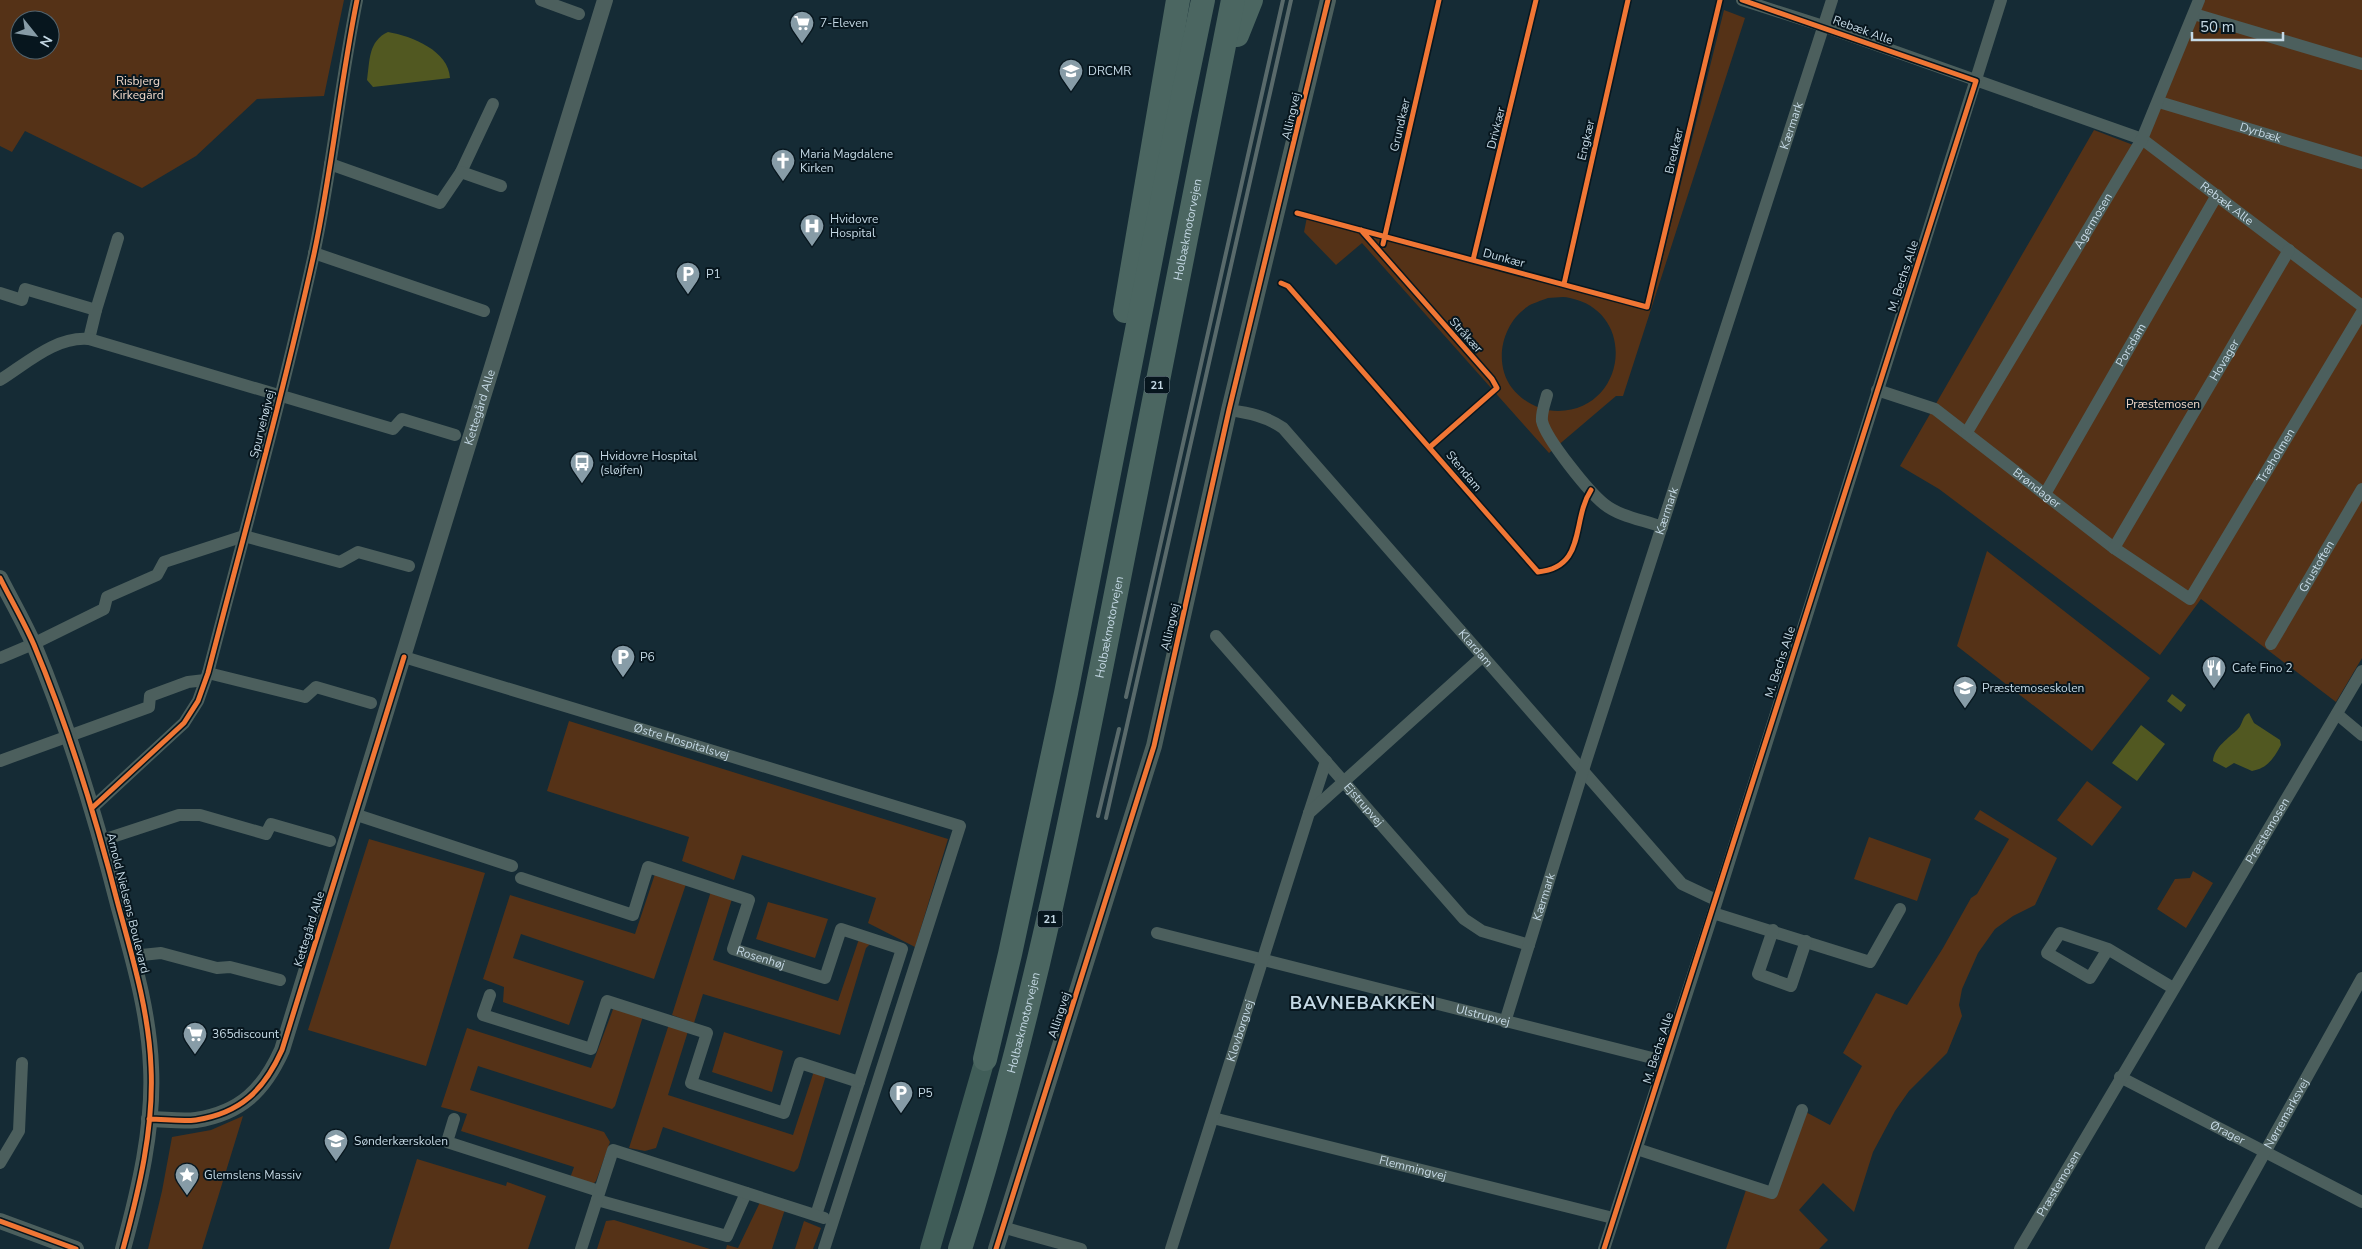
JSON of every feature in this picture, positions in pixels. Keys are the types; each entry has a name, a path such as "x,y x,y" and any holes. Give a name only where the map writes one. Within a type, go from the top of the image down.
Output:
{"highway":[{"path":"1085,600 1088,527 1178,0"},
{"name":"21","path":"985,1059 1010,954 1085,600 1203,0"},
{"name":"Holbækmotorvejen","path":"960,1249 1014,1067 1050,919 1082,770 1233,0"},
{"path":"1217,83 1251,0"}],"main road":[{"name":"21","path":"930,1249 985,1059"}],"street":[{"name":"Spurvehøjvej","path":"92,808 184,723 198,701 244,536 314,253 357,0"},
{"path":"541,0 579,14"},
{"name":"Kettegård Alle","path":"149,1119 194,1120 216,1115 237,1106 255,1094 272,1073 285,1040 404,657 605,0"},
{"name":"Allingvej","path":"996,1249 1154,746 1229,410 1328,0"},
{"name":"Rebæk Alle","path":"1742,0 1823,26 2142,140 2362,306"},
{"name":"Kærmark","path":"1505,1022 1583,770 1832,0"},
{"name":"M. Bechs Alle","path":"1604,1249 2001,0"},
{"name":"Agermosen","path":"1967,432 2142,140 2199,0"},
{"path":"2194,14 2362,64"},
{"name":"Dyrbæk","path":"2159,102 2362,163"},
{"path":"330,164 440,203 461,172 493,104"},
{"path":"461,172 500,186"},
{"name":"Porsdam","path":"2045,494 2217,195"},
{"path":"89,339 118,238"},
{"name":"Hovager","path":"2114,548 2289,250"},
{"path":"314,253 484,311"},
{"path":"0,293 22,300 25,289 96,310"},
{"name":"Træholmen","path":"2190,599 2362,312"},
{"name":"Spurvehøjvej","path":"0,380 56,344 74,338 89,339 393,430 402,419 455,435"},
{"name":"Brøndager","path":"1878,390 1928,406 1967,432 2114,548 2190,599"},
{"path":"1547,395 1542,419 1546,433 1591,490 1604,504 1616,512 1662,527"},
{"name":"Klardam","path":"1229,410 1257,415 1272,420 1283,428 1682,884 1714,906"},
{"name":"Grustoften","path":"2271,644 2362,489"},
{"path":"0,658 34,644 104,609 107,597 157,575 164,562 244,536 340,562 358,552 409,566"},
{"name":"Arnold Nielsens Boulevard","path":"0,578 34,644 69,736 102,840 132,956 148,1030 151,1068 149,1119 144,1160 123,1249"},
{"name":"Ejstrupvej","path":"1216,636 1464,919 1482,931 1528,945"},
{"path":"1309,813 1484,656"},
{"name":"Østre Hospitalsvej","path":"404,657 960,826 833,1221"},
{"name":"Præstemosen","path":"2020,1249 2362,672"},
{"path":"0,761 149,707 150,696 206,676 305,697 316,687 371,703"},
{"path":"2337,714 2362,735"},
{"name":"Klovborgvej","path":"1171,1249 1326,761"},
{"path":"354,814 512,866"},
{"name":"Arnold Nielsens Boulevard","path":"102,840 179,815 200,815 266,834 271,824 330,841"},
{"name":"Rosenhøj","path":"521,878 633,915 648,867 749,900 733,949 825,978 841,929 902,949 816,1215"},
{"path":"1714,906 1773,930 1870,962 1900,910"},
{"path":"1773,930 1758,974 1791,986 1806,941"},
{"path":"2108,949 2090,978 2047,953 2060,932 2108,949 2173,988"},
{"name":"Ulstrupvej","path":"1157,933 1664,1061"},
{"name":"Arnold Nielsens Boulevard","path":"132,956 161,953 217,968 230,966 280,980"},
{"name":"Nørremarksvej","path":"2211,1249 2362,978"},
{"path":"490,995 484,1015 591,1049 607,1001 707,1033 691,1083 784,1113 800,1063 859,1082"},
{"path":"0,1163 19,1131 22,1063"},
{"name":"Ørager","path":"2120,1078 2362,1202"},
{"path":"1637,1149 1772,1193 1802,1110"},
{"name":"Flemmingvej","path":"1213,1118 1614,1218"},
{"path":"454,1120 447,1142 598,1195 727,1236 746,1193"},
{"path":"581,1249 613,1150 833,1221 824,1249"},
{"path":"0,1221 76,1249"},
{"path":"1002,1227 1081,1249"}],"green space":[{"name":"Risbjerg Kirkegård","path":"0,0 344,0 324,96 257,99 196,156 142,188 25,131 12,152 0,146"},
{"name":"Præstemosen","path":"2204,0 2362,0 2362,658 2336,702 2201,599 2160,655 1939,489 1900,466 2094,130 2141,148"},
{"path":"1724,10 1745,18 1623,396 1616,396 1549,453 1362,243 1336,265 1304,232 1308,212 1650,308","holes":["1548,298 1570,298 1592,307 1607,321 1614,340 1615,359 1610,378 1599,395 1581,406 1558,411 1538,407 1516,393 1506,378 1502,356 1506,334 1518,314 1531,304"]},
{"path":"1987,551 2150,678 2092,751 1957,646"},
{"path":"569,721 948,839 915,947 868,923 876,898 742,855 734,880 682,861 689,837 547,791"},
{"path":"2087,781 2122,807 2092,846 2057,820"},
{"path":"1980,810 2057,858 2035,905 2013,916 1995,929 1978,953 1962,989 1959,1005 1962,1016 1947,1053 1909,1091 1895,1111 1873,1152 1854,1212 1823,1183 1799,1210 1828,1240 1819,1249 1726,1249 1746,1190 1772,1197 1802,1110 1830,1125 1862,1066 1843,1053 1876,993 1907,1005 1943,948 1971,898 1977,894 2009,839 1974,819"},
{"path":"1869,837 1931,859 1917,901 1854,879"},
{"path":"369,839 485,873 426,1066 308,1030"},
{"path":"2193,871 2213,883 2186,928 2157,909 2175,879 2190,878"},
{"path":"655,874 686,884 654,979 521,934 513,958 584,981 569,1025 503,1002 504,987 483,979 510,895 635,934"},
{"path":"712,888 732,899 713,960 838,1001 859,939 871,943 866,948 840,1035 703,994 694,1023 672,1015"},
{"path":"768,902 828,919 815,958 756,939"},
{"path":"615,1004 644,1013 615,1106 612,1109 478,1066 470,1090 604,1132 610,1142 596,1181 589,1188 569,1181 574,1167 461,1131 467,1114 441,1107 467,1028 591,1068"},
{"path":"670,1021 689,1028 668,1095 793,1135 815,1068 827,1072 798,1168 794,1172 663,1127 656,1148 645,1151 629,1148"},
{"path":"724,1032 783,1051 772,1092 712,1072"},
{"path":"243,1116 202,1249 148,1249 162,1191 172,1137 211,1130"},
{"path":"417,1159 506,1186 507,1182 546,1196 528,1249 389,1249"},
{"path":"762,1198 786,1206 772,1249 726,1249 727,1245 738,1248"},
{"path":"614,1220 710,1249 597,1249 606,1221"},
{"path":"804,1221 821,1228 813,1249 795,1249"}],"shaded area":[{"path":"388,32 408,37 428,46 443,60 448,68 450,78 373,87 367,80 371,52 381,36"},
{"path":"2172,694 2186,705 2181,712 2167,701"},
{"path":"2249,713 2254,723 2280,740 2281,745 2273,758 2262,768 2252,771 2234,763 2226,768 2213,761 2219,747 2238,729 2245,716"},
{"path":"2141,725 2165,744 2137,781 2112,763"}],"railway":[{"path":"1126,697 1283,0"},
{"path":"1106,818 1291,0"},
{"path":"1098,816 1119,729"}],"cycle path":[{"path":"92,808 184,723 198,701 208,673 276,412 314,254 357,0"},
{"path":"996,1249 1154,746 1229,410 1328,0"},
{"name":"Grundkær","path":"1383,244 1439,0"},
{"name":"Drivkær","path":"1473,260 1536,0"},
{"name":"Engkær","path":"1564,284 1628,0"},
{"name":"Bredkær","path":"1297,213 1647,307 1720,0"},
{"path":"1604,1249 1976,81 1742,0"},
{"name":"Stråkær","path":"1361,230 1492,379 1497,388 1430,447"},
{"name":"Stendam","path":"1281,283 1288,286 1538,572 1554,568 1564,561 1571,552 1585,502 1591,490"},
{"path":"0,578 34,645 71,742 101,841 144,1006 150,1047 150,1113 140,1182 123,1249"},
{"path":"149,1119 196,1120 226,1112 259,1088 275,1064 282,1050 404,657"},
{"path":"0,1221 76,1249"}],"place":[{"name":"7-Eleven","path":"802,44"},
{"name":"DRCMR","path":"1071,92"},
{"name":"Maria Magdalene Kirken","path":"783,182"},
{"name":"Hvidovre Hospital","path":"812,247"},
{"name":"P1","path":"688,295"},
{"name":"Hvidovre Hospital (sløjfen)","path":"582,484"},
{"name":"P6","path":"623,678"},
{"name":"Cafe Fino 2","path":"2214,689"},
{"name":"Præstemoseskolen","path":"1965,709"},
{"name":"365discount","path":"195,1055"},
{"name":"P5","path":"901,1114"},
{"name":"Sønderkærskolen","path":"336,1162"},
{"name":"Glemslens Massiv","path":"187,1196"}],"district":[{"name":"BAVNEBAKKEN","path":"1363,1003"}]}
